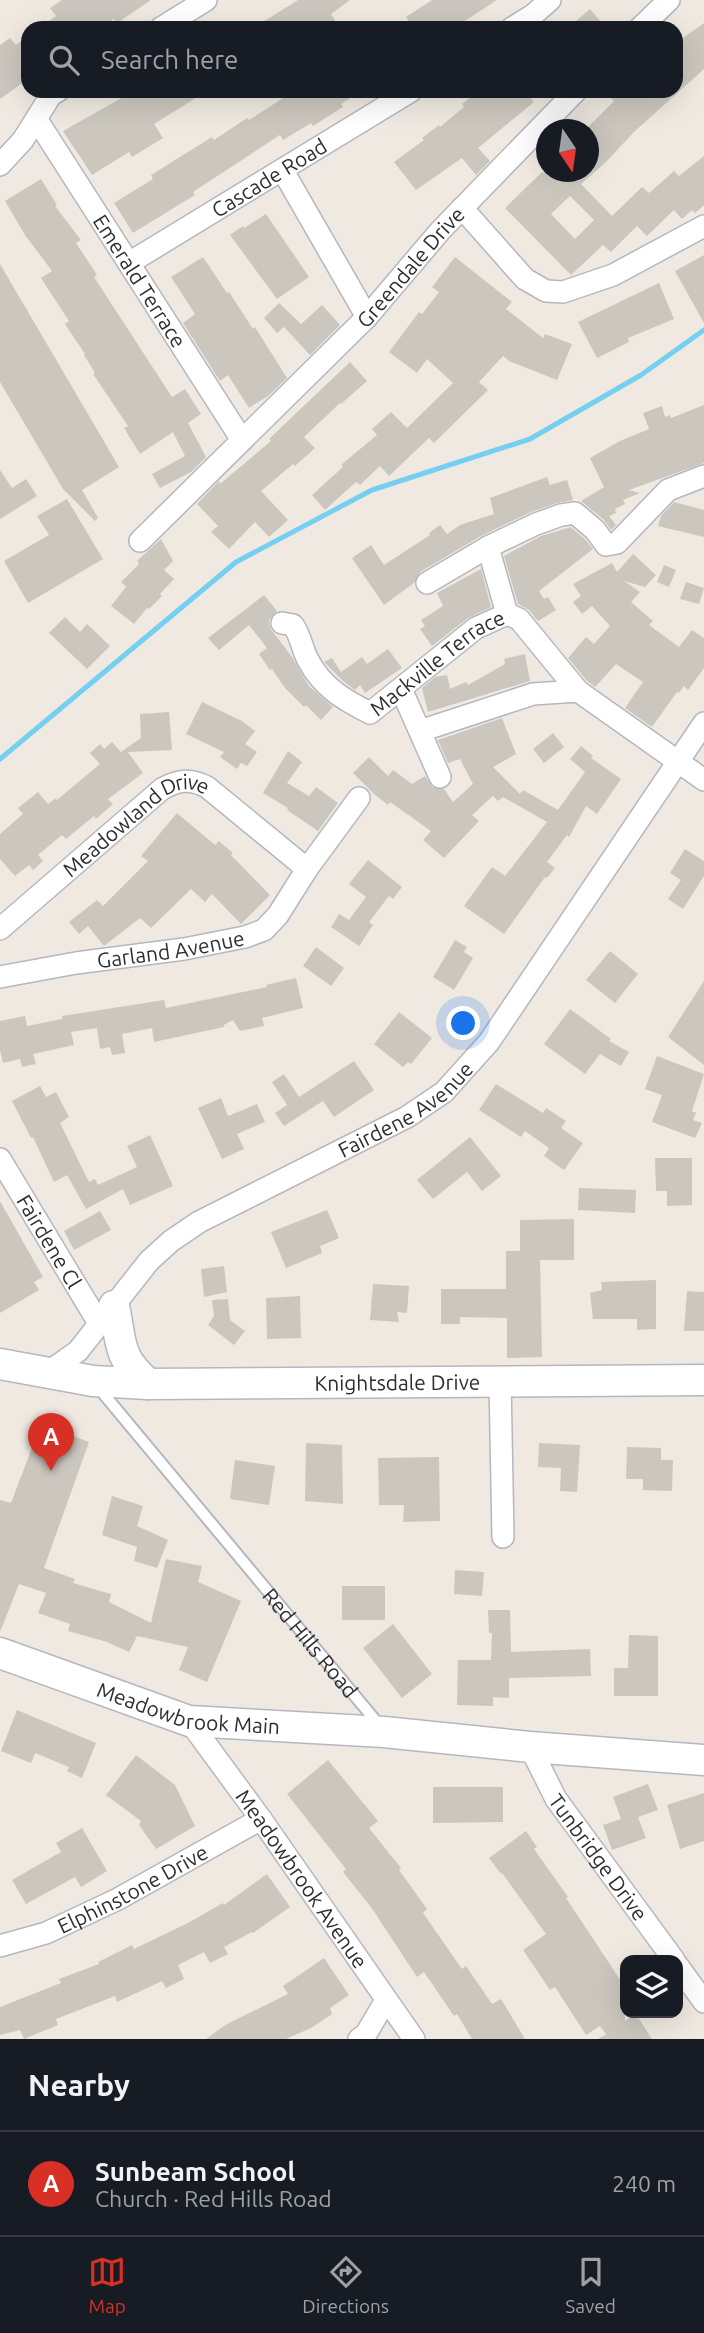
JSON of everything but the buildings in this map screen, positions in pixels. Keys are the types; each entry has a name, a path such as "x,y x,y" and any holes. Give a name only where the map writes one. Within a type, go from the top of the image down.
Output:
{"main road":[{"path":"107,1316 131,1368 148,1384"},
{"path":"0,1364 93,1381"},
{"name":"Knightsdale Drive","path":"93,1381 148,1384 704,1380"},
{"name":"Meadowbrook Main","path":"0,1653 190,1721 384,1732"},
{"path":"384,1732 530,1747 704,1760"}],"street":[{"path":"172,21 206,0"},
{"path":"523,21 550,0"},
{"path":"647,21 669,0"},
{"path":"0,166 37,120 49,98"},
{"name":"Cascade Road","path":"129,262 400,98"},
{"name":"Greendale Drive","path":"140,541 367,317 463,208 569,98"},
{"name":"Emerald Terrace","path":"37,120 242,440"},
{"path":"283,171 367,317"},
{"path":"463,208 525,279 546,291 563,292 613,275 704,226"},
{"path":"427,583 488,547 561,515 575,513 595,530 606,545 617,543 668,490 704,476"},
{"path":"488,547 507,614"},
{"name":"Mackville Terrace","path":"282,623 293,625 300,635 307,660 324,684 342,700 370,713 476,628 507,614 519,619 578,691 704,780"},
{"path":"401,689 440,777"},
{"path":"421,731 533,694 578,691"},
{"name":"Fairdene Avenue","path":"47,1373 78,1351 149,1261 171,1241 199,1222 407,1117 444,1092 489,1042 704,723"},
{"name":"Meadowland Drive","path":"0,929 162,789 183,780 196,781 207,787 307,869"},
{"name":"Garland Avenue","path":"0,977 76,963 184,949 245,937 264,930 278,915 307,869 359,798"},
{"name":"Fairdene Cl","path":"0,1159 107,1316"},
{"path":"500,1381 503,1537"},
{"name":"Meadowbrook Avenue","path":"190,1721 414,2039"},
{"name":"Tunbridge Drive","path":"530,1747 556,1799 670,1955"},
{"name":"Elphinstone Drive","path":"0,1946 46,1933 118,1899 261,1819"},
{"path":"683,1973 704,2002"},
{"path":"359,2039 366,2034 386,2000"}],"lane":[{"name":"Red Hills Road","path":"93,1381 384,1732"}],"waterway":[{"path":"0,759 236,562 372,490 530,439 641,375 704,330"}],"place":[{"name":"Sunbeam School","path":"51,1471"}]}
